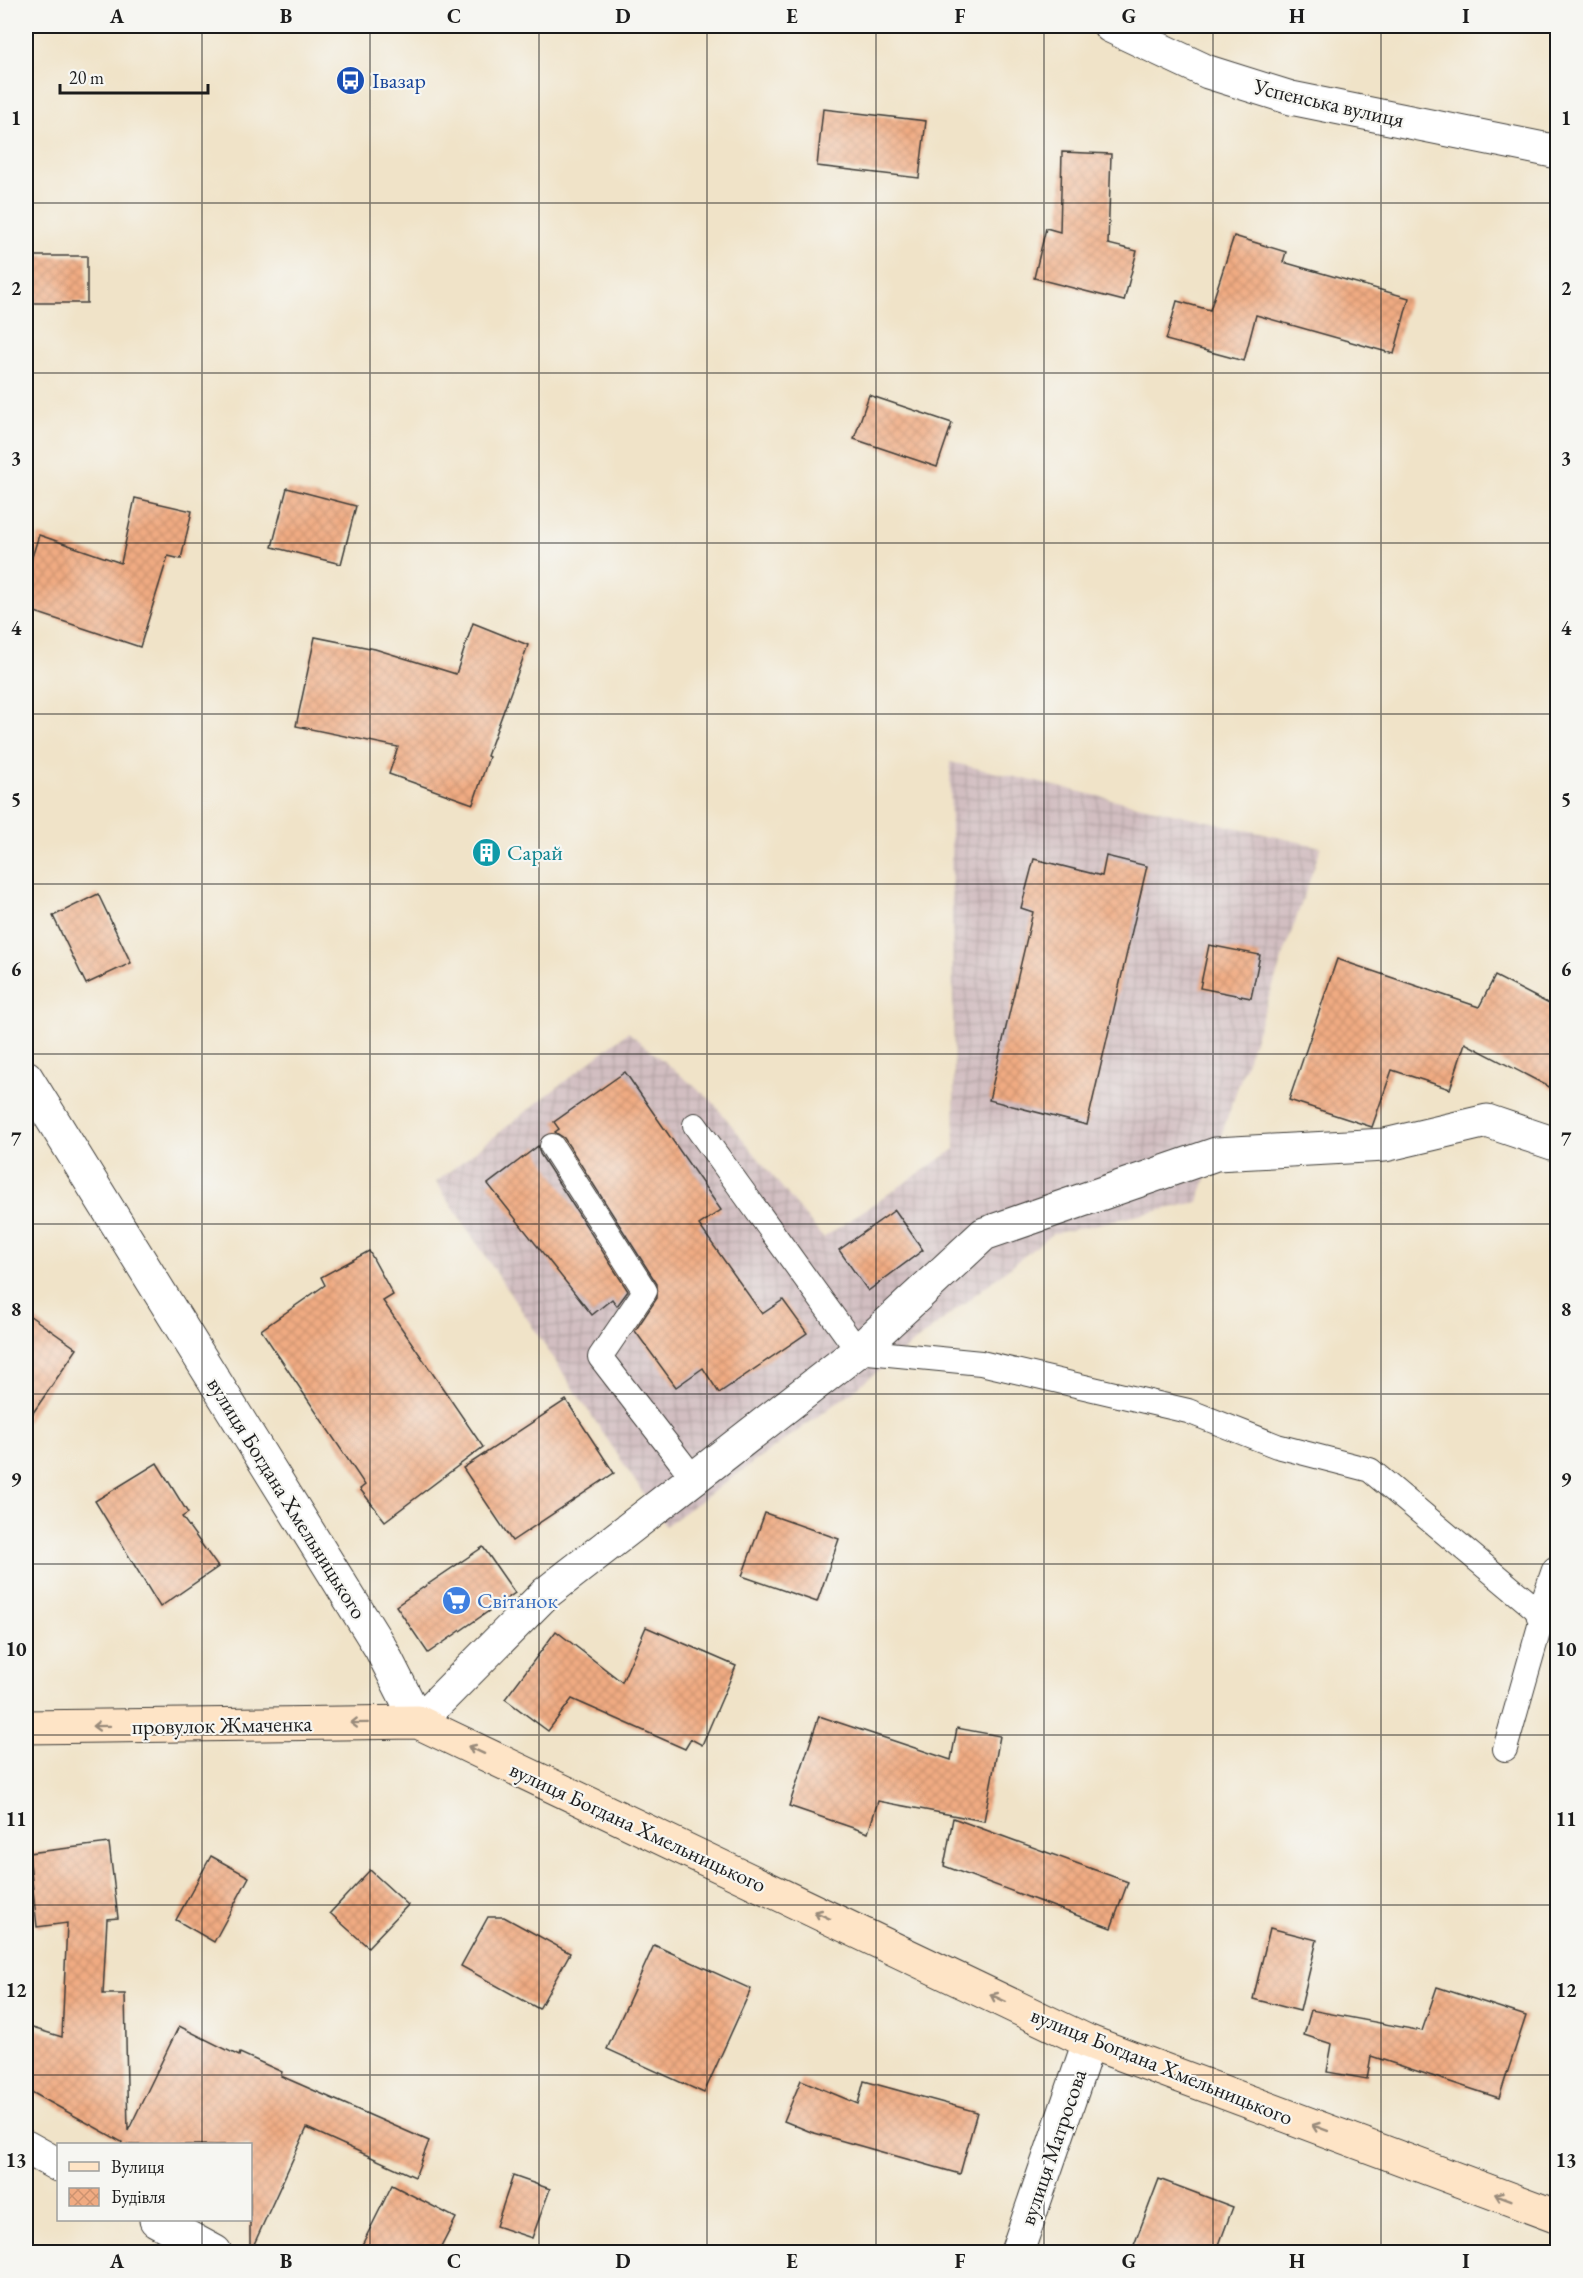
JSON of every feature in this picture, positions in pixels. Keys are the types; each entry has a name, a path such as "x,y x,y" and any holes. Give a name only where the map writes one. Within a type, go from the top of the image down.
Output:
{"street":[{"name":"Успенська вулиця","path":"1110,26 1208,72 1291,98 1557,152"},
{"name":"вулиця Богдана Хмельницького","path":"29,1089 381,1649 418,1722 1089,2042 1557,2217"},
{"path":"418,1722 546,1593 858,1351 984,1234 1216,1154 1385,1145 1488,1121 1557,1145"},
{"path":"1543,1615 1557,1572"},
{"name":"провулок Жмаченка","path":"26,1727 418,1722"},
{"name":"вулиця Матросова","path":"1017,2253 1089,2042"},
{"path":"26,2147 57,2164"},
{"path":"158,2221 215,2253"}],"lane":[{"path":"695,1125 858,1351 981,1363 1188,1411 1277,1446 1370,1470 1543,1615 1505,1749"},
{"path":"552,1146 645,1290 600,1357 694,1479"}],"shaded area":[{"path":"950,762 1321,847 1198,1202 1052,1234 849,1394 665,1526 436,1182 628,1032 711,1100 823,1238 955,1149"}],"building":[{"path":"823,109 926,121 919,178 817,166"},
{"path":"1062,152 1111,154 1108,244 1137,251 1124,301 1034,278 1046,228 1060,232"},
{"path":"1234,236 1286,252 1283,262 1409,298 1394,354 1256,315 1244,361 1166,340 1177,301 1210,310"},
{"path":"26,256 87,256 87,303 26,303"},
{"path":"869,395 952,423 937,467 854,439"},
{"path":"287,488 356,506 341,564 272,547"},
{"path":"135,498 192,511 181,559 168,556 140,647 26,609 26,576 39,535 121,563"},
{"path":"473,623 528,645 487,756 489,757 473,804 389,774 398,747 296,726 315,637 375,649 456,674"},
{"path":"1106,856 1147,866 1087,1125 989,1100 1033,912 1021,908 1034,859 1102,876"},
{"path":"98,894 131,963 86,984 53,916"},
{"path":"1209,945 1260,955 1251,998 1200,988"},
{"path":"1337,959 1479,1007 1495,976 1557,1008 1557,1091 1465,1043 1450,1089 1392,1070 1372,1127 1289,1100"},
{"path":"625,1072 721,1210 699,1225 762,1314 783,1300 807,1333 719,1393 703,1368 676,1387 635,1331 657,1298 657,1284 564,1138 555,1132 559,1129 554,1122"},
{"path":"538,1146 540,1154 628,1291 617,1306 612,1299 592,1315 488,1184"},
{"path":"895,1210 923,1250 868,1291 839,1250"},
{"path":"369,1251 393,1295 383,1301 483,1447 385,1521 360,1489 365,1485 261,1330 325,1285 321,1277"},
{"path":"26,1313 77,1349 26,1423"},
{"path":"566,1400 614,1473 512,1541 463,1468"},
{"path":"157,1463 188,1513 182,1517 218,1567 160,1607 95,1501"},
{"path":"765,1513 839,1539 817,1602 742,1576"},
{"name":"Світанок","path":"483,1547 515,1593 428,1653 396,1606"},
{"path":"646,1627 736,1666 702,1745 691,1739 685,1749 572,1699 548,1731 505,1699 556,1631 622,1682"},
{"path":"819,1716 951,1760 957,1728 1000,1736 984,1821 878,1801 868,1833 789,1806"},
{"path":"953,1818 1128,1882 1111,1928 944,1866"},
{"path":"109,1843 118,1918 107,1919 103,1994 125,1994 128,2131 179,2026 239,2056 240,2053 282,2072 281,2076 429,2141 415,2177 307,2128 250,2253 252,2143 122,2143 26,2089 26,2026 62,2037 67,1923 37,1927 29,1853"},
{"path":"211,1856 249,1877 214,1942 176,1920"},
{"path":"370,1870 408,1905 368,1947 330,1913"},
{"path":"488,1917 504,1917 570,1953 539,2009 461,1966"},
{"path":"1270,1928 1317,1940 1300,2011 1253,1999"},
{"path":"654,1945 751,1989 704,2093 607,2049"},
{"path":"1437,1987 1526,2016 1499,2098 1371,2056 1367,2079 1327,2072 1332,2044 1304,2035 1311,2010 1422,2031"},
{"path":"801,2080 858,2104 864,2081 977,2112 960,2174 811,2132 784,2121"},
{"path":"513,2176 550,2189 532,2238 496,2226"},
{"path":"1159,2179 1233,2207 1216,2253 1131,2253"},
{"path":"392,2185 456,2218 438,2253 358,2253"}],"place":[{"name":"Івазар","path":"351,80"},
{"name":"Сарай","path":"486,852"},
{"name":"Світанок","path":"456,1600"}]}
